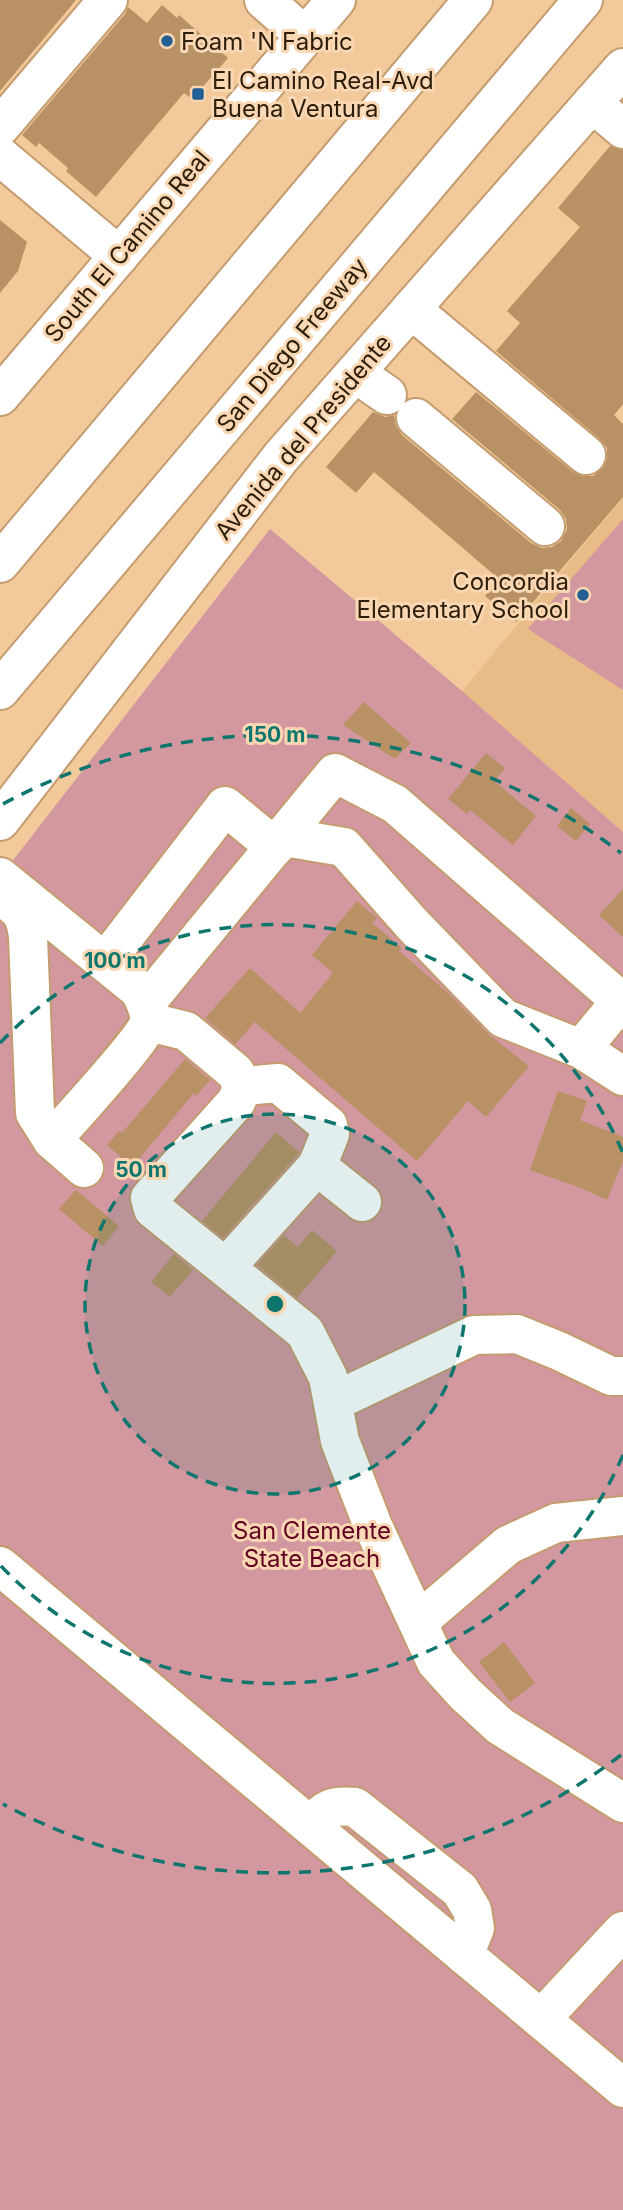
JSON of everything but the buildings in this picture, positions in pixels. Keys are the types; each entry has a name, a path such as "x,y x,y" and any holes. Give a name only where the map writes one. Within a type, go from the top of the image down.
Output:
{"main road":[{"path":"0,127 108,0"},
{"path":"264,0 305,36"},
{"name":"South El Camino Real","path":"0,396 336,0"},
{"path":"0,563 474,0"},
{"name":"San Diego Freeway","path":"0,690 583,0"},
{"name":"Avenida del Presidente","path":"0,821 281,457 623,68"},
{"path":"592,103 623,129"},
{"path":"0,156 119,256"},
{"path":"411,309 586,455"},
{"path":"355,373 401,407 545,526"},
{"path":"52,1140 135,1043 148,1013 335,773 395,804 622,1002 581,1049"},
{"path":"105,962 225,806 279,842 344,847 412,924 503,1017 581,1049 623,1076"},
{"path":"0,877 139,990 148,1013 187,1031 235,1072 243,1086"},
{"path":"0,895 26,918 35,1113 52,1140 84,1168"},
{"path":"226,1268 317,1166 330,1134 328,1125 278,1083 243,1086"},
{"path":"243,1086 236,1102 150,1198 153,1209 305,1332 328,1377 341,1441 373,1526 436,1662 465,1695 500,1726 623,1803"},
{"path":"317,1166 362,1202"},
{"path":"333,1402 474,1335 517,1334 611,1376 623,1376"},
{"path":"419,1621 508,1545 556,1523 623,1516"},
{"path":"0,1566 310,1825 325,1810 338,1806 355,1807 460,1890 472,1910 475,1928 464,1955 623,2088"},
{"path":"541,2019 623,1931"}],"shaded area":[{"name":"Concordia Elementary School","path":"623,498 623,832 462,691"}],"green space":[{"path":"623,519 623,690 528,629"},
{"name":"San Clemente State Beach","path":"270,529 462,691 623,832 623,2210 0,2210 0,877"}],"place":[{"name":"Foam 'N Fabric","path":"167,41"},
{"name":"El Camino Real-Avd Buena Ventura","path":"198,94"},
{"name":"Concordia Elementary School","path":"583,595"}]}
